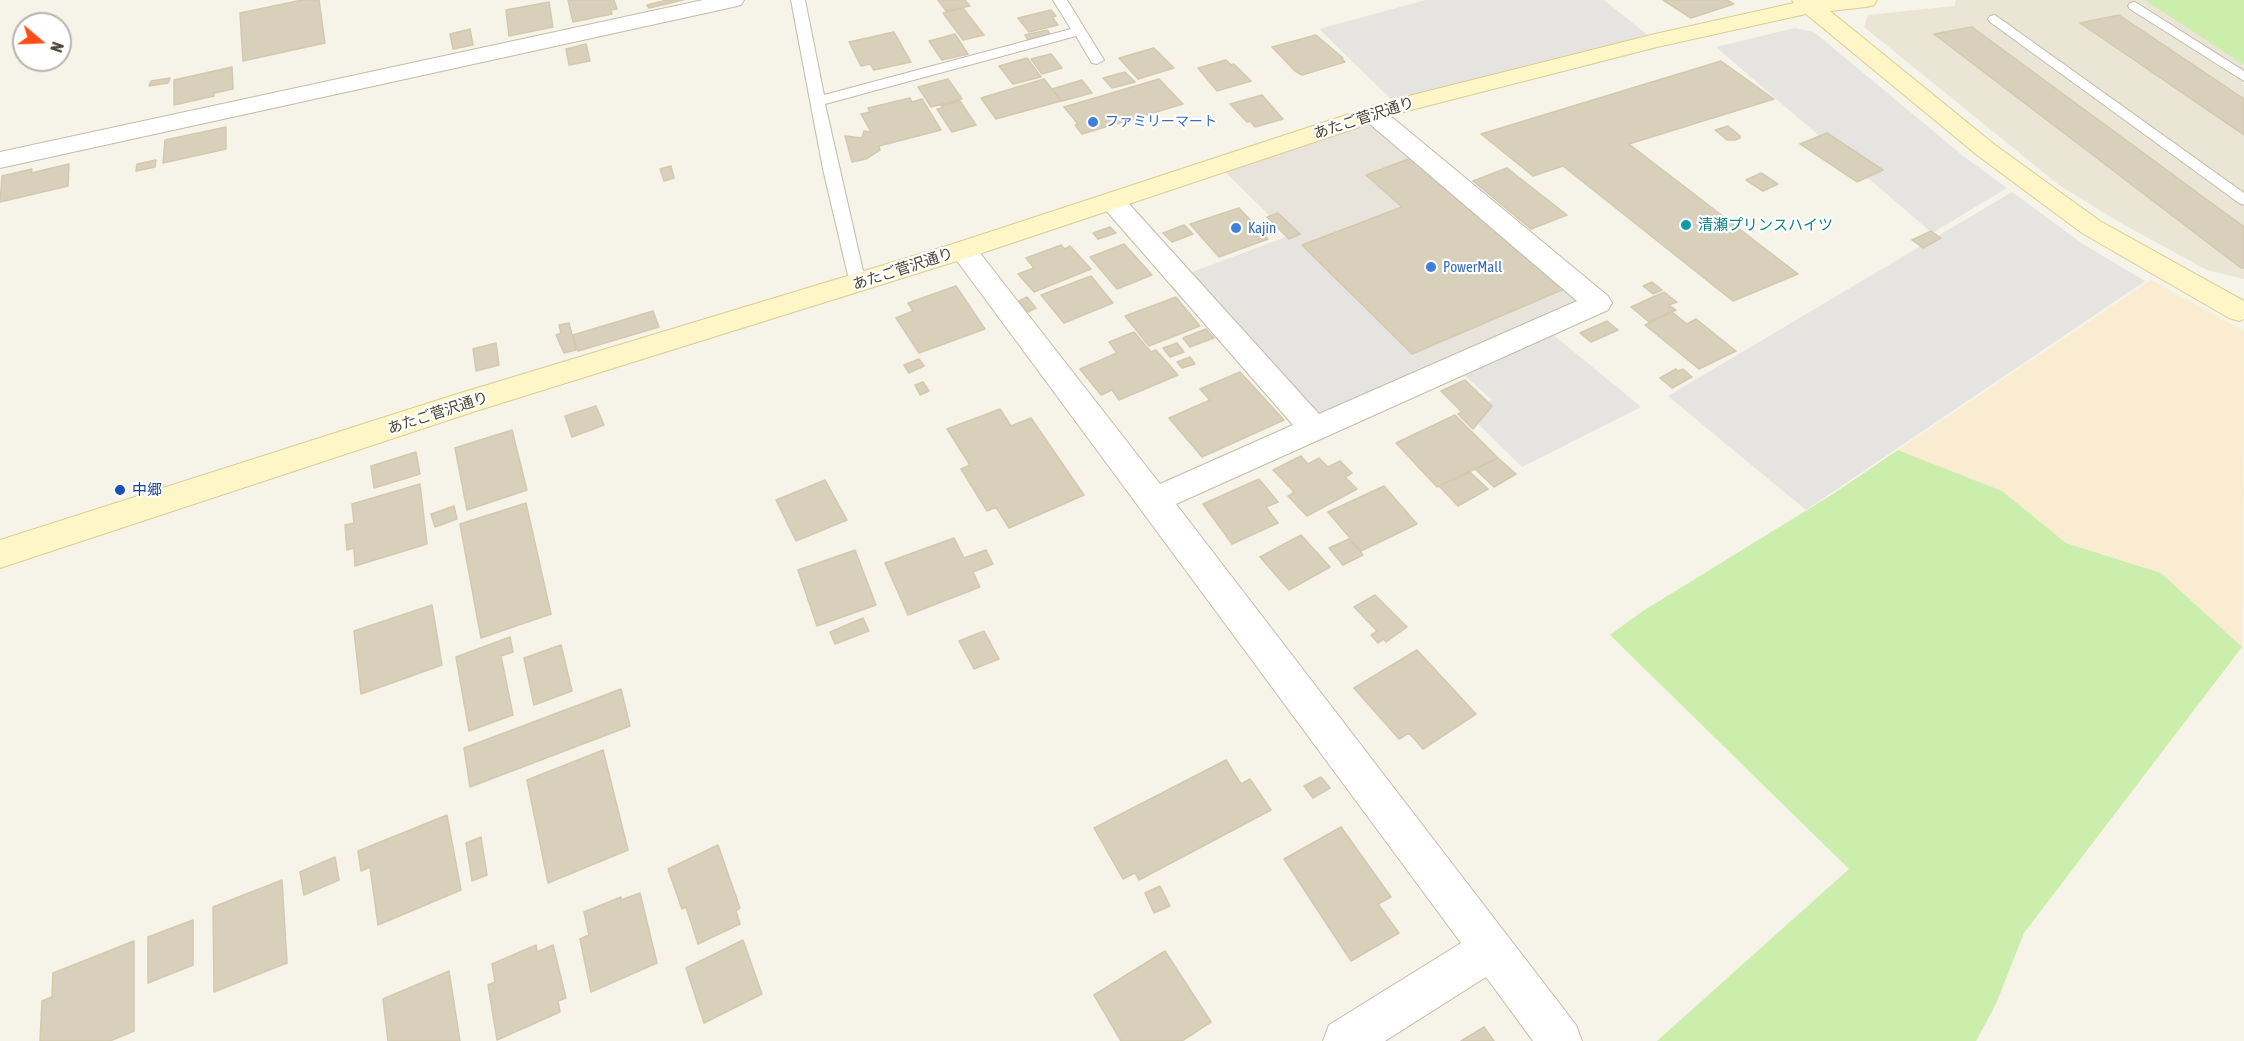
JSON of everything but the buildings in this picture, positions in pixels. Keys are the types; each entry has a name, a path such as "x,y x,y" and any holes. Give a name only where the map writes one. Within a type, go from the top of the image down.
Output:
{"street":[{"path":"0,160 733,0"},
{"name":"あたご菅沢通り","path":"0,554 465,404 858,284 1373,114 1467,87 1807,3 1866,0"},
{"path":"1807,3 1986,150 2064,208 2091,227 2242,312"},
{"path":"1155,500 1598,303 1373,114"},
{"path":"1112,201 1314,428"},
{"path":"963,250 1155,500 1560,1041"},
{"path":"1345,1041 1491,949"}],"lane":[{"path":"798,0 831,169 858,284"},
{"path":"1060,0 1097,60"},
{"path":"2136,6 2244,77"},
{"path":"1995,19 2244,200"},
{"path":"819,101 1080,32"}],"shaded area":[{"path":"1426,0 1604,0 1655,41 1398,106 1319,29"},
{"path":"1956,0 2244,0 2244,279 2207,270 2119,222 2059,185 1864,27 1868,15 1954,6"},
{"path":"1795,28 1814,32 1962,155 2007,188 1932,233 1716,47"},
{"path":"1373,114 1598,303 1434,377 1218,165"},
{"path":"2012,192 2083,244 2145,281 1806,510 1668,396"},
{"path":"1291,235 1434,377 1314,428 1179,277"},
{"path":"2151,280 2244,331 2242,647 2161,573 2066,543 2002,491 1898,450"},
{"path":"1545,328 1641,407 1522,467 1467,413 1492,400 1455,367"}],"green space":[{"path":"2145,0 2244,0 2244,65"},
{"path":"1898,450 2002,491 2066,543 2161,573 2242,647 2024,933 1996,1004 1976,1041 1657,1041 1849,869 1610,635 1643,611 1833,494"}],"place":[{"name":"ファミリーマート","path":"1093,122"},
{"name":"清瀬プリンスハイツ","path":"1686,225"},
{"name":"Kajin","path":"1236,228"},
{"name":"PowerMall","path":"1431,267"},
{"name":"中郷","path":"120,490"}]}
